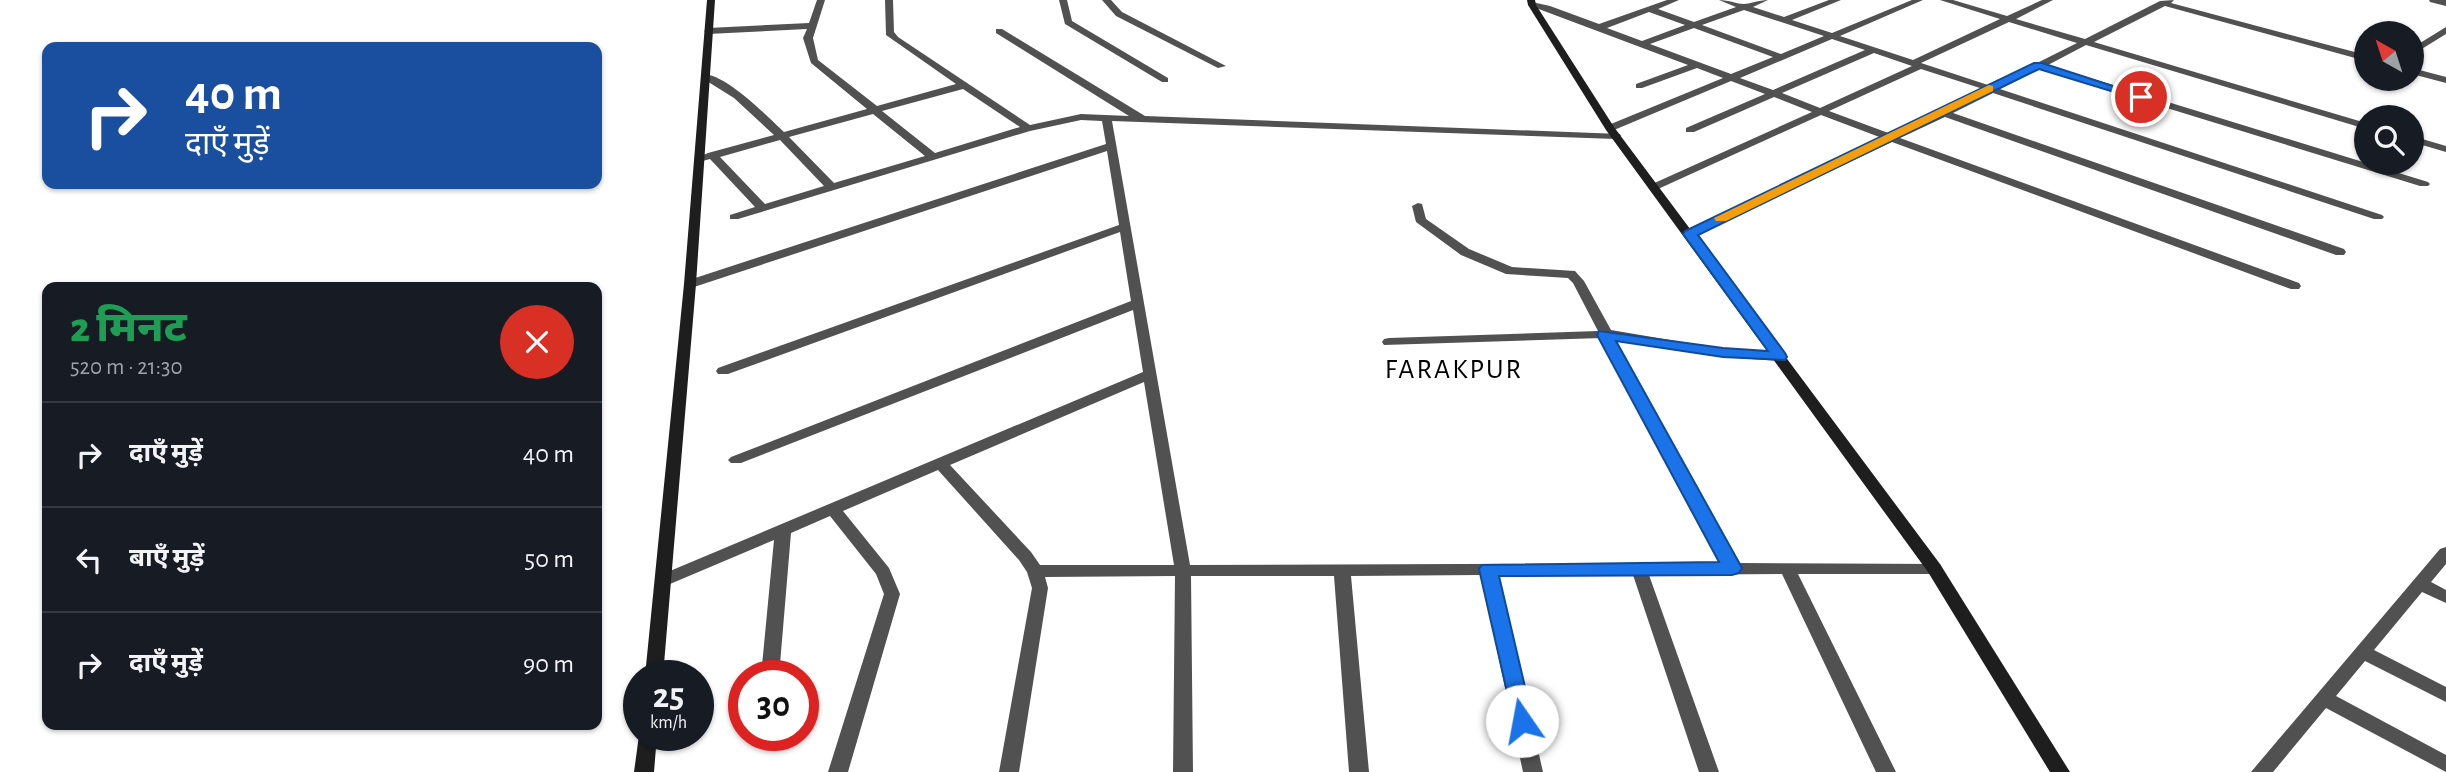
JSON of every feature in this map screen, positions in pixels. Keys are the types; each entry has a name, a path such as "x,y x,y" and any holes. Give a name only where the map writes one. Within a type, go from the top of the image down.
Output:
{"street":[{"path":"656,660 690,284 706,157 705,76 711,0"},
{"path":"821,0 807,38 814,61 933,157"},
{"path":"889,0 889,33 903,46 1028,128"},
{"path":"1063,0 1068,22 1165,80"},
{"path":"1106,0 1119,14 1220,66"},
{"path":"1597,28 1675,0"},
{"path":"1723,0 2378,217"},
{"path":"1642,44 1763,0"},
{"path":"734,217 1028,128 1081,117 1613,132 1731,78 1919,0"},
{"path":"1944,0 2354,122"},
{"path":"1654,187 1917,65 2049,0"},
{"path":"2433,0 2446,3"},
{"path":"1784,20 1830,1"},
{"path":"1690,234 1888,137 1944,113 1989,88 2166,2 2354,55"},
{"path":"1532,3 2295,286"},
{"path":"1532,3 1613,132 1934,568 2060,772"},
{"path":"1649,9 1781,57"},
{"path":"708,31 812,26"},
{"path":"2424,44 2446,30"},
{"path":"999,31 1143,120"},
{"path":"1690,130 1872,50"},
{"path":"1639,86 1696,65"},
{"path":"2038,65 2424,184"},
{"path":"2424,74 2446,80"},
{"path":"705,76 720,83 781,136 831,187"},
{"path":"706,157 965,85"},
{"path":"1944,113 2340,251"},
{"path":"1107,119 1183,570 1183,772"},
{"path":"2424,143 2446,149"},
{"path":"690,284 1112,146"},
{"path":"706,157 763,208"},
{"path":"1418,206 1420,219 1473,256 1510,271 1571,274 1578,281 1732,568"},
{"path":"723,371 1126,226"},
{"path":"736,460 1139,303"},
{"path":"1389,342 1605,335 1723,353 1780,357"},
{"path":"664,580 1151,374"},
{"path":"940,463 1025,556 1040,588 1009,772"},
{"path":"832,508 883,572 892,594 838,772"},
{"path":"771,660 783,529"},
{"path":"2261,772 2446,553"},
{"path":"1787,568 1886,772"},
{"path":"1034,571 1934,568"},
{"path":"1488,569 1533,772"},
{"path":"1639,569 1709,772"},
{"path":"1342,570 1359,772"},
{"path":"2420,584 2446,597"},
{"path":"2363,652 2446,695"},
{"path":"2324,698 2446,764"},
{"path":"644,772 646,751"}],"slow traffic":[{"path":"1721,218 1888,137 1944,113 1989,89"}],"district":[{"name":"FARAKPUR","path":"1454,368"}],"route":[{"path":"1522,721 1488,569 1732,568 1605,335 1616,334 1723,353 1780,357 1690,234 1888,137 1944,113 2038,65 2141,97"}]}
